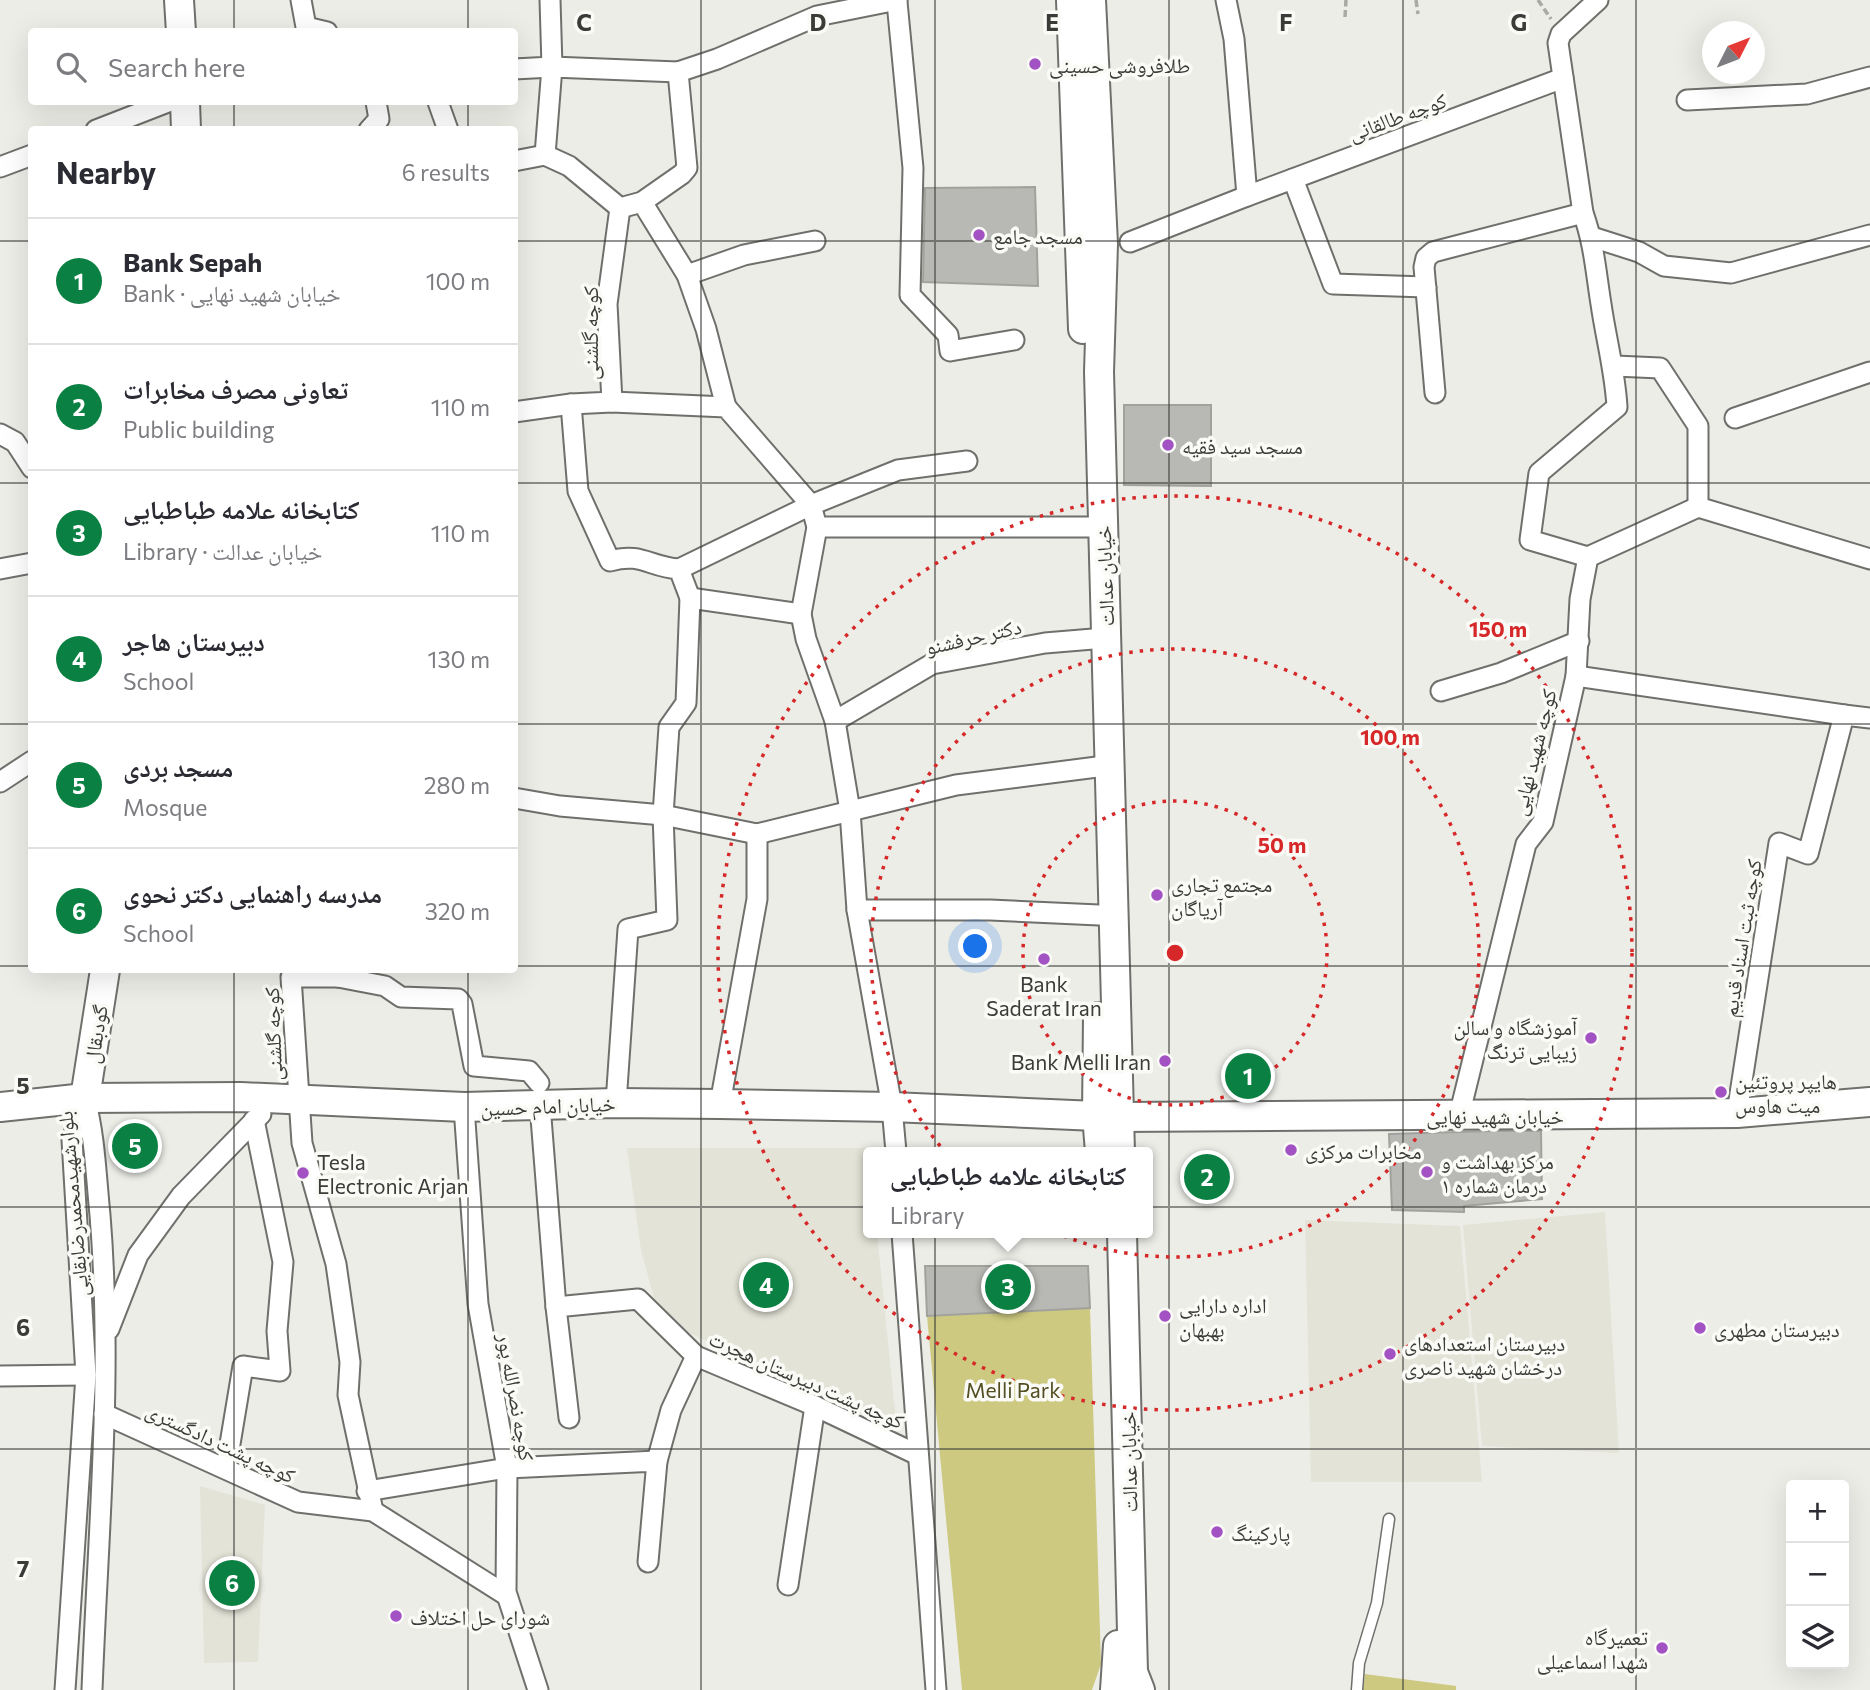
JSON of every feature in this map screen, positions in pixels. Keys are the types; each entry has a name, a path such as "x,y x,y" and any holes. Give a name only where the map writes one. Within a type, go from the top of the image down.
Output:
{"main road":[{"path":"179,0 181,28"},
{"name":"خیابان عدالت","path":"1071,0 1097,767 1099,915 1108,1116 1118,1147"},
{"name":"خیابان عدالت","path":"1091,0 1103,244 1098,372 1108,1116 1101,1147"},
{"path":"186,105 186,126"},
{"name":"گودبقال","path":"85,1098 104,973"},
{"name":"خیابان امام حسین","path":"0,1107 85,1098 287,1101 464,1108 540,1094 616,1103 892,1107 1108,1116"},
{"name":"خیابان شهید نهایی","path":"1108,1116 1737,1113 1870,1102"},
{"name":"خیابان عدالت","path":"1107,1238 1119,1625 1115,1690"},
{"name":"خیابان عدالت","path":"1122,1238 1133,1672 1140,1690"}],"street":[{"path":"301,0 302,28"},
{"path":"545,155 552,67 550,0"},
{"path":"1226,0 1234,39 1247,196"},
{"path":"1598,0 1561,34 1558,43 1583,213 1592,237 1601,308 1615,366 1617,407 1539,472 1530,540 1588,557 1698,507 1870,559"},
{"path":"518,69 552,67 678,72 817,16 897,1 913,168 910,295 948,335 950,351 1014,340"},
{"path":"518,160 545,155 569,166 620,208 642,202 687,168 678,72"},
{"path":"1687,100 1807,94 1870,77"},
{"name":"کوچه طالقانی","path":"1130,242 1563,78"},
{"path":"106,126 160,105"},
{"path":"373,126 379,119 377,105"},
{"path":"439,105 447,126"},
{"path":"0,167 28,156"},
{"path":"1293,179 1333,284 1426,287"},
{"path":"642,202 687,275 706,329 726,407 811,505 817,527 801,614 806,639 835,721 850,811 857,910 892,1107 896,1147"},
{"name":"کوچه گلشنی","path":"518,411 571,404 612,402 607,304 620,208"},
{"path":"1435,393 1424,267 1426,258 1433,252 1583,213"},
{"path":"1592,237 1639,252 1664,266 1731,273 1870,235"},
{"path":"687,275 744,255 815,241"},
{"path":"1615,366 1660,368 1698,426 1698,507"},
{"path":"1735,418 1870,372"},
{"path":"612,402 726,407"},
{"path":"571,404 578,491 610,561 632,556 654,565 680,569 811,505 898,470 967,461"},
{"path":"0,434 15,442 28,462"},
{"path":"817,527 1089,527"},
{"name":"کوچه شهید نهایی","path":"1459,1116 1526,844 1543,822 1576,676 1580,599 1588,557"},
{"path":"0,569 28,564"},
{"path":"616,1103 628,929 667,920 663,815 669,727 686,703 690,598 680,569"},
{"path":"690,598 801,614"},
{"name":"دکتر حرفشنو","path":"835,721 932,664 1045,643 1093,639"},
{"path":"1441,691 1501,673 1579,641"},
{"path":"1576,676 1870,718"},
{"name":"کوچه ثبت اسناد قدیم","path":"1737,1113 1779,844 1808,853 1844,715"},
{"path":"0,782 28,764"},
{"path":"518,800 663,815 757,834 956,785 1097,767"},
{"path":"720,1104 757,899 757,834"},
{"path":"857,910 990,909 1099,915"},
{"name":"کوچه گلشنی","path":"287,1101 290,973 340,973 385,986 401,996 458,999 462,1004 474,1066 529,1071 540,1094"},
{"path":"540,1094 556,1307 569,1418"},
{"name":"بلوارشهیدمحمدرضابقایی","path":"85,1098 92,1125 103,1255 105,1340 92,1690"},
{"name":"بلوارشهیدمحمدرضابقایی","path":"65,1690 86,1375 72,1140 85,1098"},
{"path":"105,1340 138,1255 181,1196 254,1120 287,1101 302,1143 336,1264 350,1362 348,1395 373,1511"},
{"name":"کوچه نصرالله پور","path":"464,1108 478,1304 507,1468 506,1595 538,1690"},
{"path":"226,1468 243,1366 280,1371 277,1331 283,1262 254,1120"},
{"path":"902,1238 936,1690"},
{"name":"کوچه پشت دبیرستان هجرت","path":"556,1307 638,1299 696,1356 815,1406 918,1455"},
{"path":"648,1562 657,1461 671,1410 696,1356"},
{"path":"0,1376 86,1375"},
{"path":"788,1585 815,1406"},
{"name":"کوچه پشت دادگستری","path":"104,1413 298,1502 373,1511 506,1595"},
{"path":"367,1491 507,1468 657,1461"}],"lane":[{"path":"1357,1690 1359,1663 1377,1603 1389,1519"}],"path":[{"path":"1345,17 1346,0"},
{"path":"1416,0 1418,14"}],"shaded area":[{"path":"627,1148 863,1148 863,1238 878,1238 897,1431 660,1319 641,1251"},
{"path":"1605,1212 1619,1453 1482,1446 1463,1225"},
{"name":"دبیرستان استعدادهای درخشان شهید ناصری","path":"1305,1220 1460,1226 1482,1482 1311,1482"},
{"path":"200,1486 265,1505 258,1662 204,1663"}],"green space":[{"name":"Melli Park","path":"1090,1308 1101,1664 1092,1690 962,1690 927,1316"},
{"path":"1365,1674 1456,1686 1456,1690 1363,1690"}],"building":[{"name":"مسجد جامع","path":"1035,187 1038,286 923,282 925,188"},
{"name":"مسجد سید فقیه","path":"1124,405 1211,405 1211,486 1124,485"},
{"path":"1541,1131 1542,1199 1464,1206 1464,1212 1392,1210 1389,1134"},
{"path":"925,1266 1088,1266 1090,1308 927,1316"}],"place":[{"name":"طلافروشی حسینی","path":"1035,64"},
{"name":"مسجد جامع","path":"979,235"},
{"name":"مسجد سید فقیه","path":"1168,445"},
{"name":"مجتمع تجاری آریاگان","path":"1157,895"},
{"name":"Bank Saderat Iran","path":"1044,959"},
{"name":"آموزشگاه و سالن زیبایی ترنگ","path":"1591,1038"},
{"name":"Bank Melli Iran","path":"1165,1061"},
{"name":"Bank Sepah","path":"1248,1076"},
{"name":"هایپر پروتئین میت هاوس","path":"1721,1092"},
{"name":"مسجد بردی","path":"135,1146"},
{"name":"مخابرات مرکزی","path":"1291,1150"},
{"name":"مرکز بهداشت و درمان شماره ۱","path":"1427,1172"},
{"name":"Tesla Electronic Arjan","path":"303,1173"},
{"name":"تعاونی مصرف مخابرات","path":"1207,1177"},
{"name":"دبیرستان هاجر","path":"766,1285"},
{"name":"کتابخانه علامه طباطبایی","path":"1008,1287"},
{"name":"اداره دارایی بهبهان","path":"1165,1316"},
{"name":"دبیرستان مطهری","path":"1700,1328"},
{"name":"دبیرستان استعدادهای درخشان شهید ناصری","path":"1390,1354"},
{"name":"پارکینگ","path":"1217,1532"},
{"name":"مدرسه راهنمایی دکتر نحوی","path":"232,1583"},
{"name":"شورای حل اختلاف","path":"396,1616"},
{"name":"تعمیرگاه شهدا اسماعیلی","path":"1662,1648"}]}
